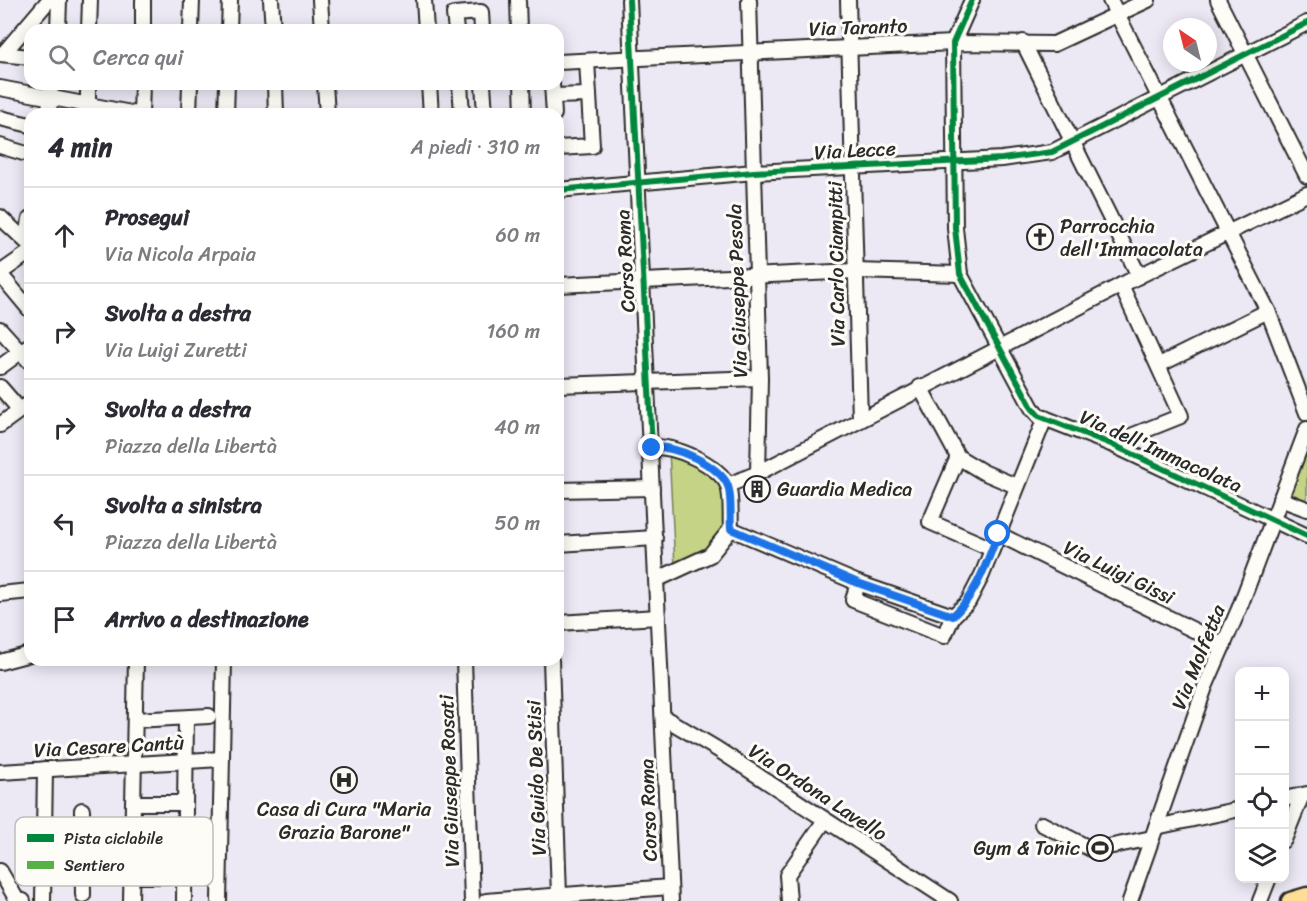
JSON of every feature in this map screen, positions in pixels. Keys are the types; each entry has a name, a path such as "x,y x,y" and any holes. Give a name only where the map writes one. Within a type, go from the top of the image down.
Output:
{"main road":[{"path":"1290,901 1307,896"}],"street":[{"path":"28,24 49,0"},
{"path":"58,0 58,24"},
{"path":"89,24 90,0"},
{"path":"143,0 143,24"},
{"path":"191,24 192,0"},
{"path":"229,24 230,0"},
{"path":"271,0 273,24"},
{"path":"320,0 322,24"},
{"path":"424,0 426,24"},
{"path":"518,0 519,24"},
{"name":"Corso Roma","path":"629,0 652,448 671,894"},
{"name":"Via Giuseppe Pesola","path":"750,0 749,51 760,378 758,473"},
{"name":"Via Carlo Ciampitti","path":"848,0 860,419"},
{"path":"564,285 855,271 960,274 955,228 957,161 953,106 953,43 972,0"},
{"path":"1110,0 1268,310 1304,397 1307,413"},
{"name":"Via Taranto","path":"564,62 632,60 749,51 953,43 1054,44 1148,0"},
{"path":"1218,0 1307,176"},
{"path":"455,24 454,14 481,12 482,24"},
{"name":"Via Lecce","path":"564,189 754,172 957,161 1052,152 1307,24"},
{"path":"2,54 24,29"},
{"path":"1023,42 1139,276"},
{"path":"2,54 24,56"},
{"path":"564,148 592,146 587,61"},
{"path":"0,88 24,89"},
{"path":"34,90 51,91 86,108"},
{"path":"88,90 88,108"},
{"path":"139,108 141,90"},
{"path":"189,108 190,90"},
{"path":"226,90 226,108"},
{"path":"275,90 276,108"},
{"path":"325,90 327,108"},
{"path":"429,90 431,108"},
{"path":"460,90 462,108"},
{"path":"483,90 485,108"},
{"path":"522,90 524,108"},
{"path":"554,108 553,90 589,95"},
{"path":"50,108 51,91"},
{"path":"0,118 24,124"},
{"path":"0,147 24,153"},
{"path":"728,485 758,473 920,387 1307,194"},
{"path":"0,217 24,241"},
{"path":"24,249 0,273 24,303"},
{"name":"Via dell'Immacolata","path":"960,274 1032,408 1045,418 1111,444 1273,518 1307,536"},
{"path":"1111,444 1181,416 1121,285"},
{"path":"1159,365 1268,310"},
{"path":"0,328 24,350"},
{"path":"0,367 24,355"},
{"path":"564,385 760,378"},
{"path":"0,387 24,405"},
{"path":"920,387 958,457 983,472 1016,486"},
{"path":"0,425 24,407"},
{"path":"858,583 853,600 944,636 953,616 968,602 1045,418"},
{"name":"Via Molfetta","path":"1130,901 1205,687 1224,645 1307,429"},
{"path":"652,448 667,446 700,461 716,472 728,485 731,529 710,555 658,579"},
{"path":"958,457 930,522 992,549"},
{"path":"564,490 652,488"},
{"path":"1280,499 1307,509"},
{"path":"731,529 858,583 953,616"},
{"name":"Via Luigi Gissi","path":"998,534 1224,645"},
{"path":"564,544 655,538"},
{"path":"0,594 24,592"},
{"path":"564,623 658,618"},
{"path":"0,662 24,656"},
{"path":"134,817 136,666"},
{"path":"219,901 224,666"},
{"name":"Via Giuseppe Rosati","path":"464,666 472,901"},
{"name":"Via Guido De Stisi","path":"551,666 559,896"},
{"path":"135,720 209,716"},
{"name":"Via Ordona Lavello","path":"663,717 717,749 950,901"},
{"path":"185,817 186,718"},
{"name":"Via Cesare Cantù","path":"0,772 221,759"},
{"path":"44,817 45,769"},
{"path":"1289,798 1305,795"},
{"path":"1289,829 1305,795"},
{"path":"134,803 185,803"},
{"path":"82,810 82,817"},
{"path":"1042,824 1093,850 1235,810"},
{"path":"789,901 787,875 825,820"},
{"path":"0,872 19,901"},
{"path":"1260,901 1267,883"},
{"path":"43,886 43,901"},
{"path":"83,886 83,895"},
{"path":"131,901 132,886"},
{"path":"184,901 187,886"},
{"path":"486,901 559,896 671,894"}],"green space":[{"path":"1307,448 1307,501 1288,492"},
{"path":"669,450 694,461 724,485 727,524 709,551 675,567"}],"cycle path":[{"path":"629,0 652,448"},
{"path":"972,0 953,43 955,228 960,274 1032,408 1039,416 1111,444 1307,536"},
{"path":"564,189 754,172 1002,159 1052,152 1307,23"}],"place":[{"name":"Parrocchia dell'Immacolata","path":"1040,237"},
{"name":"Guardia Medica","path":"757,489"},
{"name":"Casa di Cura \"Maria Grazia Barone\"","path":"344,780"},
{"name":"Gym & Tonic","path":"1100,848"}],"route":[{"path":"652,448 667,446 679,450 716,472 728,485 731,529 858,583 953,616 968,602 982,575 998,534"}]}
